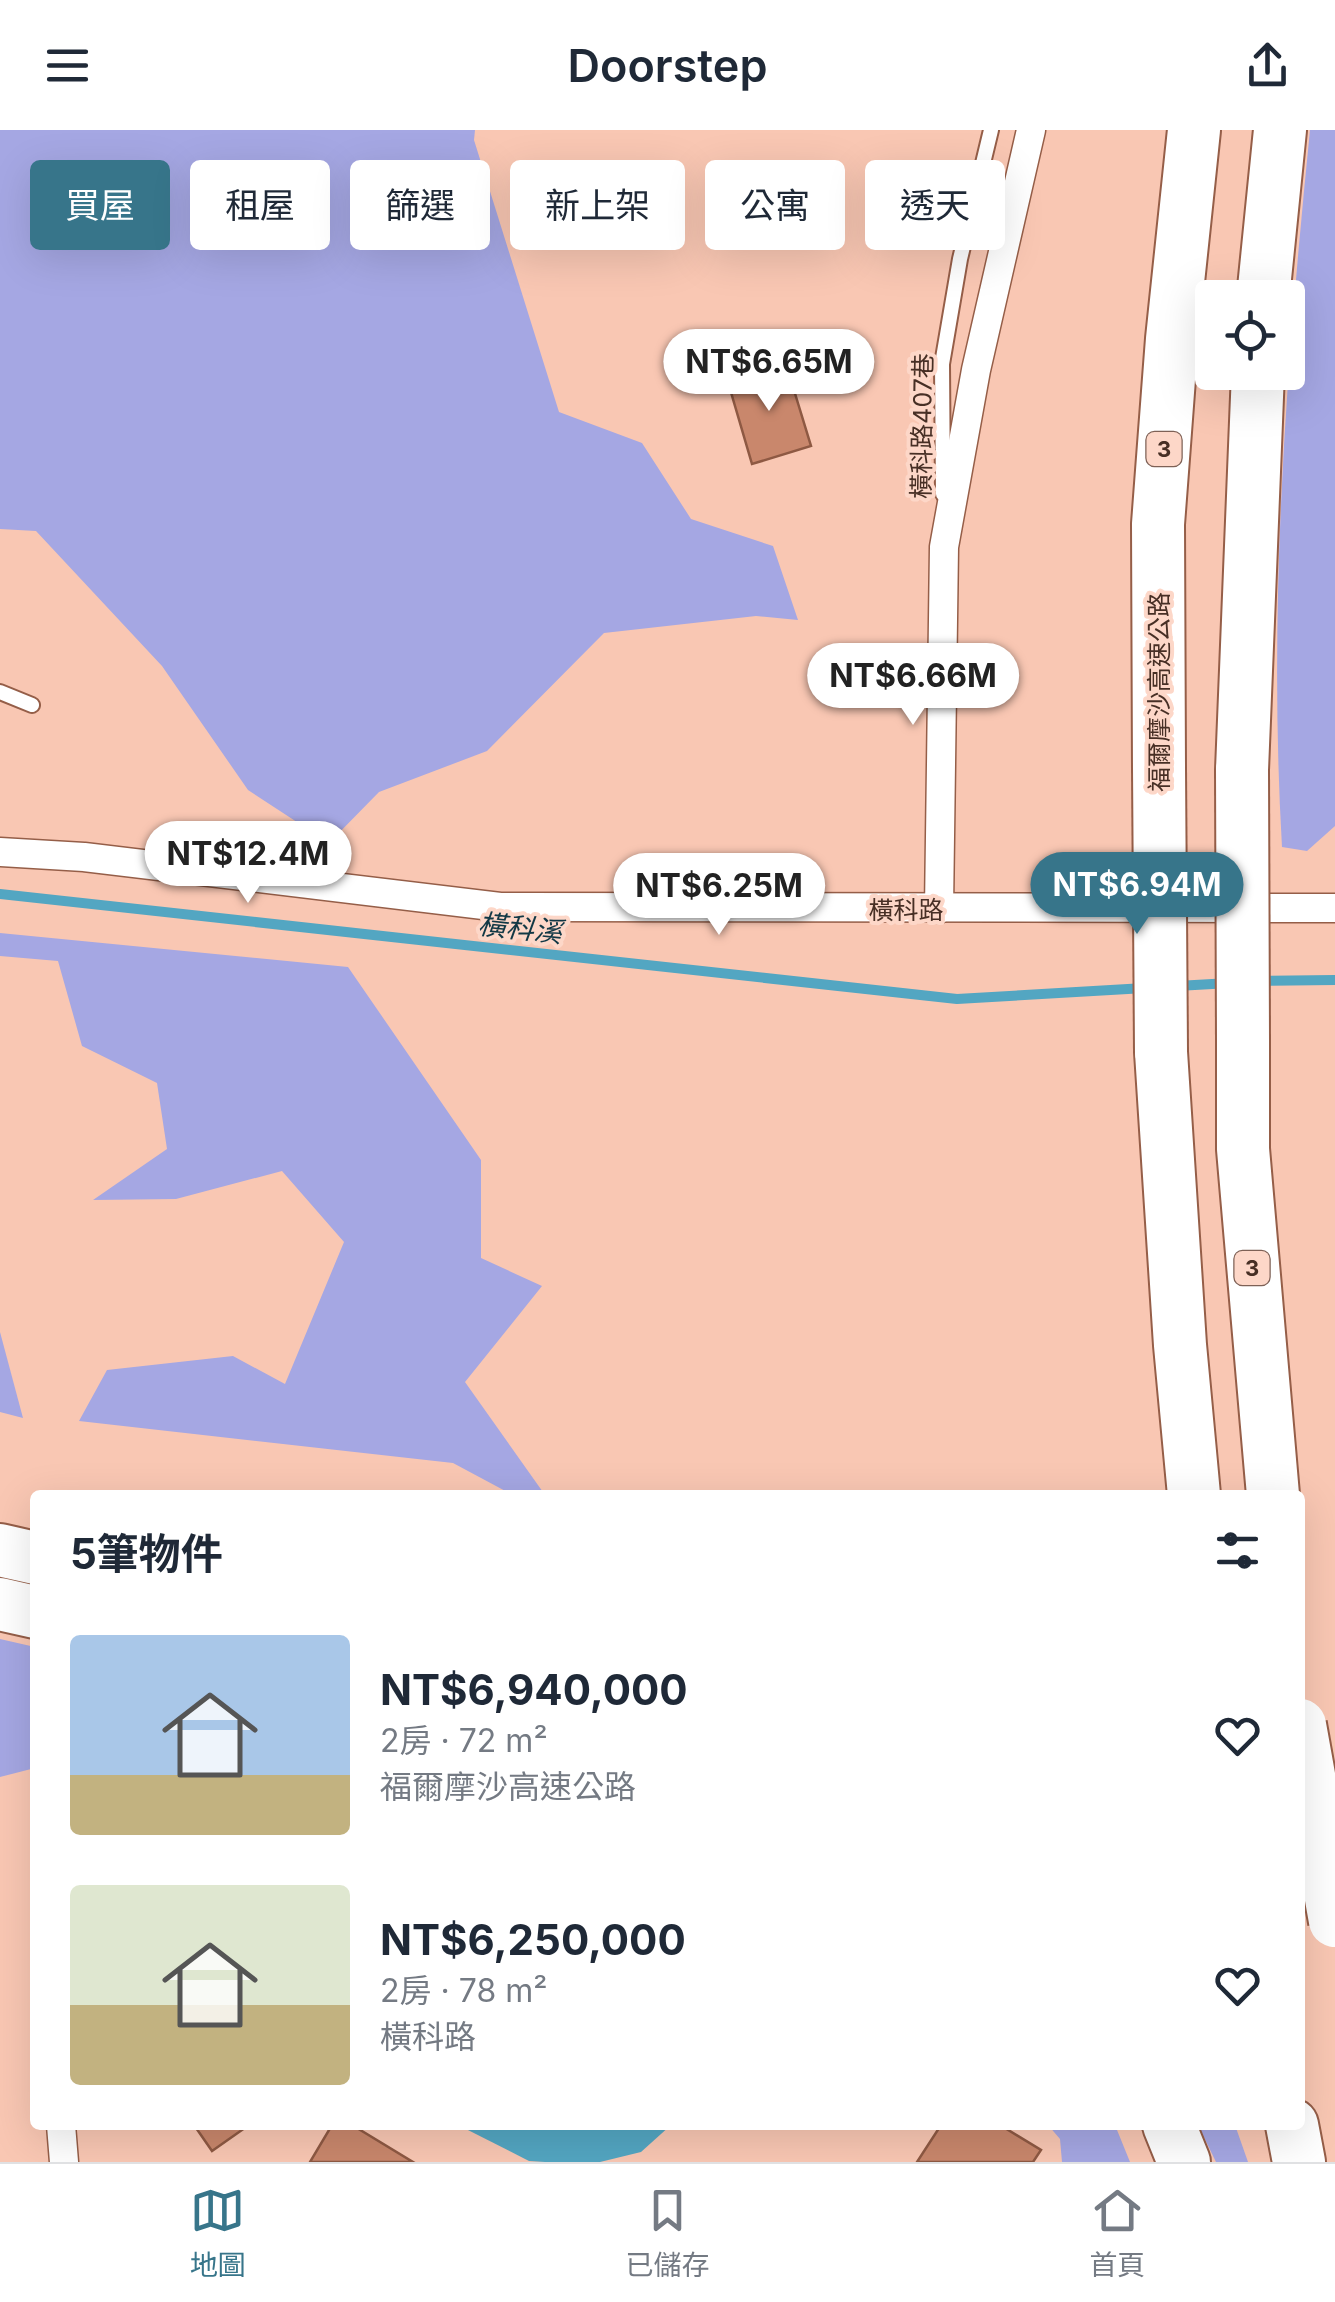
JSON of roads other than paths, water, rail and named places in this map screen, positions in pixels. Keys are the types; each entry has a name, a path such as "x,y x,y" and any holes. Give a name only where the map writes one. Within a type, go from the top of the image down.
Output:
{"highway":[{"name":"福爾摩沙高速公路","path":"1194,130 1158,524 1161,1052 1194,1490"},
{"path":"1264,280 1280,130"},
{"name":"3","path":"1257,390 1242,770 1243,1149 1273,1490"},
{"path":"0,1550 30,1557"},
{"path":"0,1604 30,1611"},
{"path":"1305,1753 1335,1922"},
{"path":"1305,1800 1335,1818"},
{"path":"1171,2130 1184,2162"},
{"path":"1293,2130 1299,2162"}],"street":[{"path":"938,909 944,547 976,370 1031,130"},
{"name":"橫科路","path":"0,852 84,857 500,908 1335,908"},
{"path":"61,2130 64,2162"}],"lane":[{"name":"橫科路407巷","path":"944,547 942,364 990,130"},
{"path":"0,692 32,705"}],"waterway":[{"name":"橫科溪","path":"0,894 957,999 1145,988"},
{"name":"橫科溪","path":"1257,981 1335,980"},
{"name":"橫科溪","path":"1177,986 1230,983"}]}
